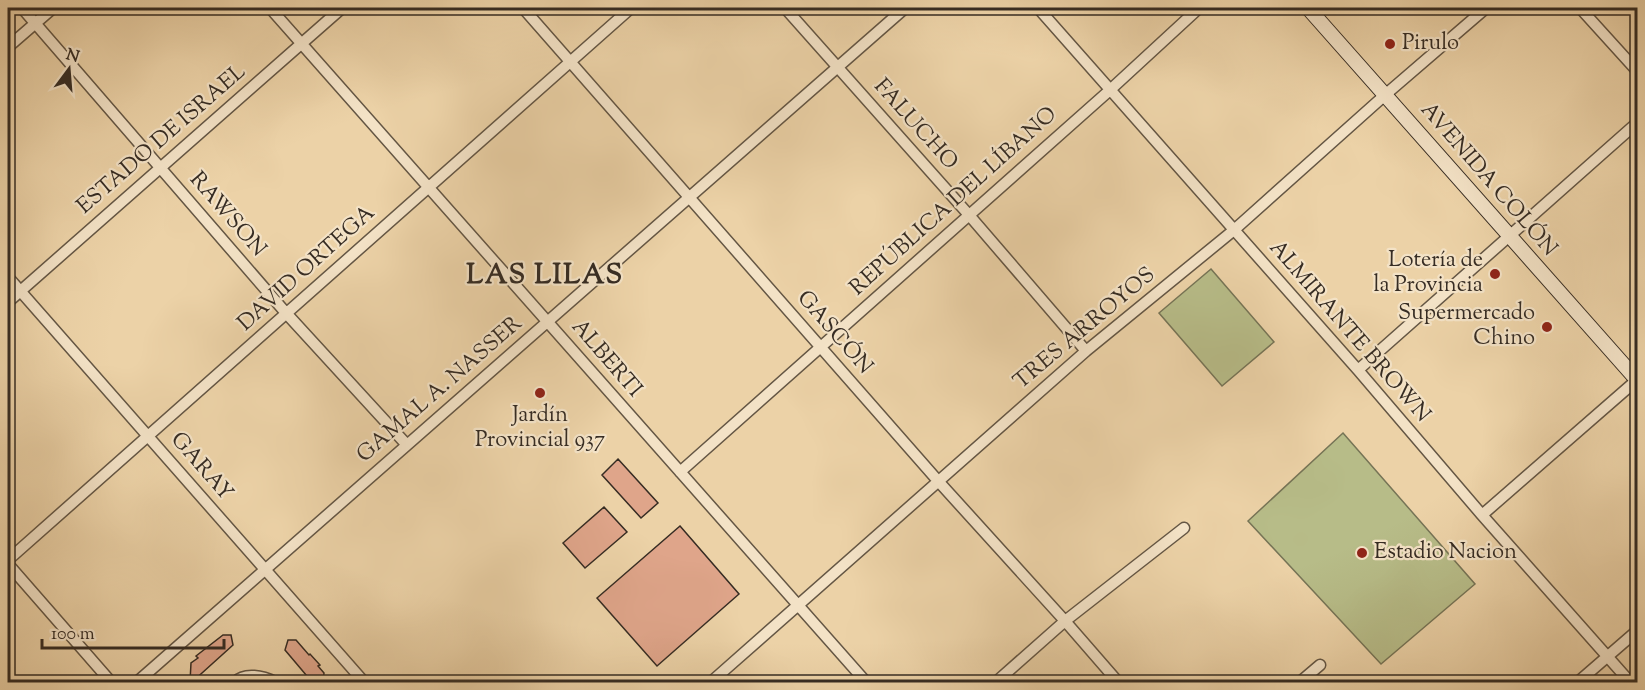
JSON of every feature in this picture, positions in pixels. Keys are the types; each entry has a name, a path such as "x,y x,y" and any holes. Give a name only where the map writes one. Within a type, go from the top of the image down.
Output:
{"main road":[{"name":"AVENIDA COLÓN","path":"1308,8 1637,380"}],"street":[{"name":"RAWSON","path":"22,8 286,313 407,445"},
{"path":"8,47 53,8"},
{"name":"ALBERTI","path":"270,8 866,682"},
{"name":"ESTADO DE ISRAEL","path":"8,302 342,8"},
{"name":"GASCÓN","path":"523,8 939,482 1118,682"},
{"name":"DAVID ORTEGA","path":"8,562 632,8"},
{"name":"FALUCHO","path":"785,8 1086,351"},
{"name":"GAMAL A. NASSER","path":"137,682 905,8"},
{"name":"ALMIRANTE BROWN","path":"1038,8 1630,682"},
{"name":"REPÚBLICA DEL LÍBANO","path":"680,472 1110,90 1199,8"},
{"name":"TRES ARROYOS","path":"711,682 1086,351 1234,230 1486,8"},
{"path":"1580,8 1638,72"},
{"path":"1358,370 1638,122"},
{"name":"GARAY","path":"8,277 364,682"},
{"path":"1482,515 1637,380"},
{"path":"996,682 1065,621 1184,528"},
{"path":"8,562 111,682"},
{"path":"1578,682 1638,630"},
{"path":"1299,682 1320,665"},
{"path":"235,682 241,678 256,676 275,682"}],"green space":[{"path":"1211,269 1274,342 1222,386 1159,313"},
{"name":"Estadio Nacion","path":"1343,433 1475,584 1381,664 1248,521"}],"building":[{"path":"618,459 658,503 641,518 602,475"},
{"path":"604,507 627,532 585,568 563,543"},
{"path":"680,526 739,594 657,666 597,598"},
{"path":"223,635 231,635 233,645 190,682 191,663 198,658 196,656"},
{"path":"288,640 296,640 320,665 318,666 324,673 323,682 312,682 285,650"}],"place":[{"name":"Pirulo","path":"1390,44"},
{"name":"Lotería de la Provincia","path":"1495,274"},
{"name":"Supermercado Chino","path":"1547,327"},
{"name":"Jardín Provincial 937","path":"540,393"},
{"name":"Estadio Nacion","path":"1362,553"}],"district":[{"name":"LAS LILAS","path":"545,276"}]}
